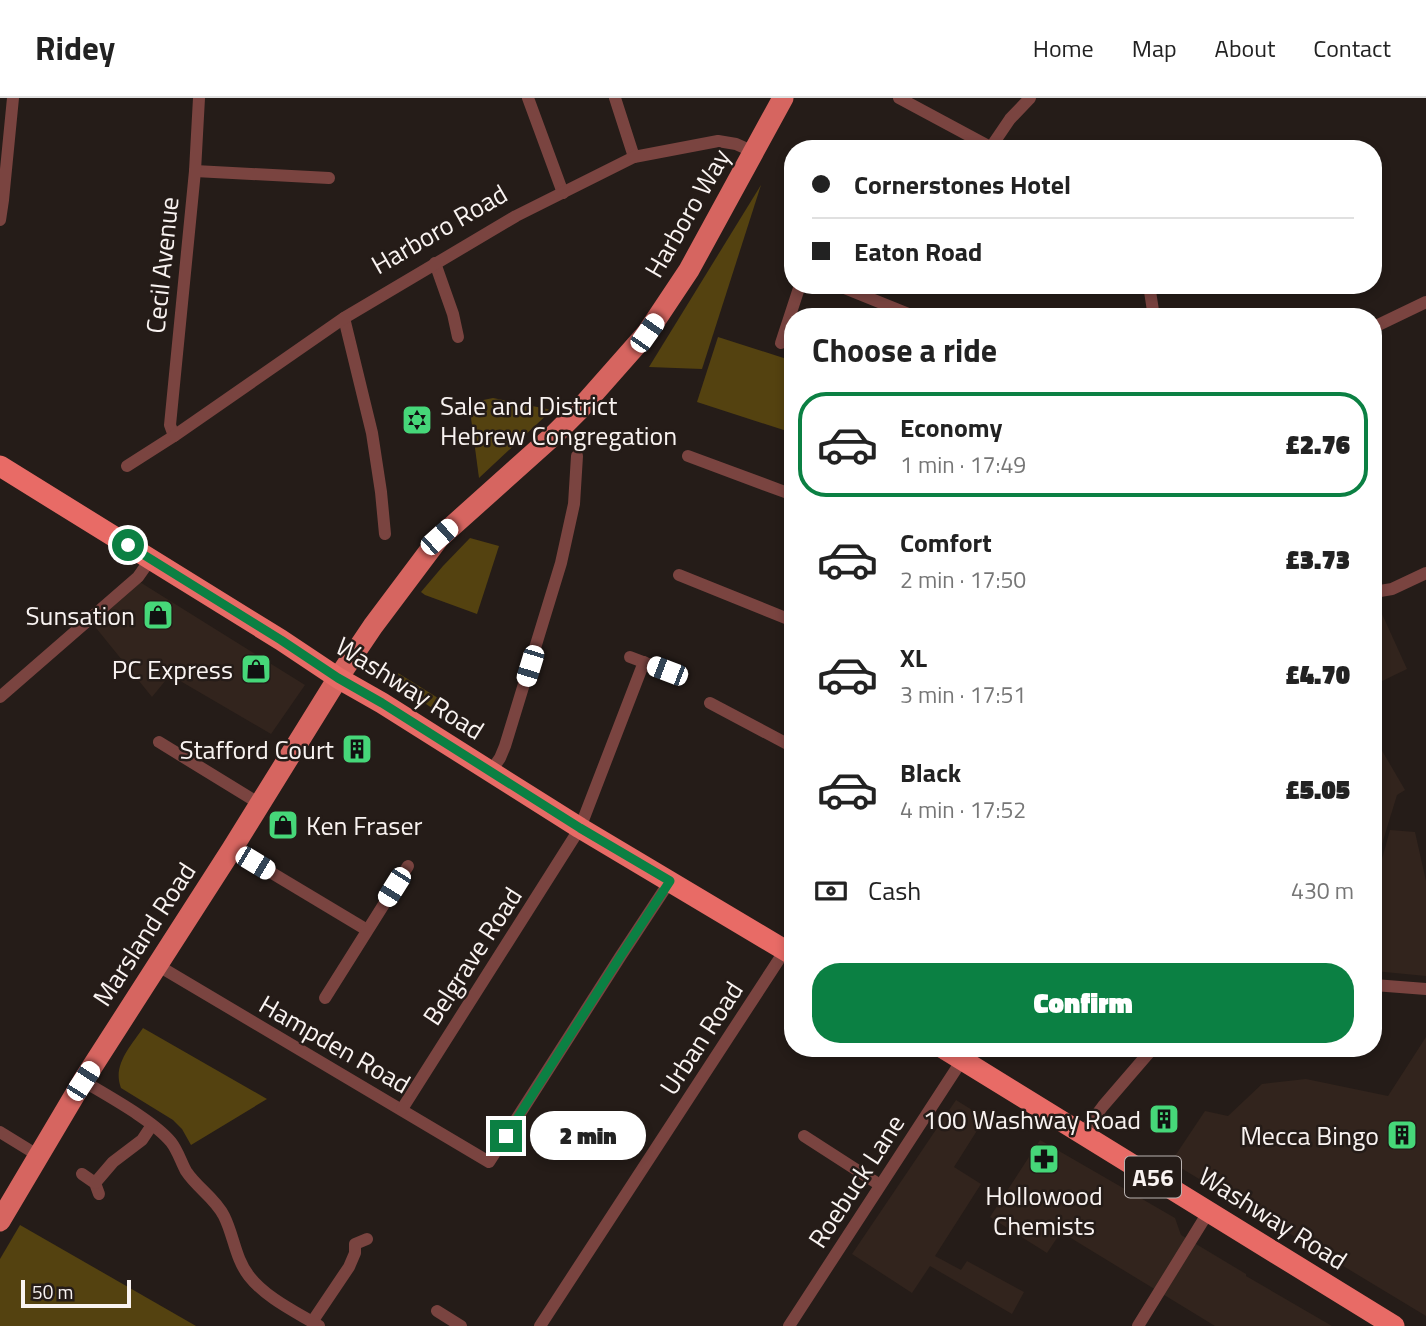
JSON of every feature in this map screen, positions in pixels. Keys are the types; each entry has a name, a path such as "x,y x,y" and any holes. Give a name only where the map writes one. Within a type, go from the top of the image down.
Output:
{"highway":[{"name":"Washway Road","path":"0,466 580,828 784,945"},
{"name":"Washway Road","path":"957,1057 1394,1326"}],"main road":[{"path":"754,152 783,98"},
{"name":"Harboro Way","path":"338,678 439,537 554,435 647,333 689,270 754,152"},
{"name":"Marsland Road","path":"0,1222 83,1081 338,678"}],"street":[{"path":"0,220 13,98"},
{"name":"Cecil Avenue","path":"174,436 170,425 199,98"},
{"path":"528,98 563,192"},
{"path":"615,98 634,157"},
{"path":"900,98 977,140"},
{"path":"997,140 1010,119 1030,98"},
{"name":"Harboro Road","path":"127,466 344,318 516,216 563,192 634,157 718,141 736,144 754,152"},
{"path":"194,171 329,178"},
{"path":"435,263 457,324 458,337"},
{"path":"862,294 897,308"},
{"path":"1382,323 1426,302"},
{"path":"344,318 372,433 385,534"},
{"path":"780,343 784,331"},
{"path":"491,771 503,753 561,563 574,504 578,456"},
{"path":"688,456 784,492"},
{"path":"0,697 138,577 150,560"},
{"path":"1382,591 1392,589 1426,573"},
{"path":"679,575 784,617"},
{"path":"630,657 667,671"},
{"name":"Belgrave Road","path":"402,1109 580,828 643,662"},
{"path":"710,703 784,742"},
{"path":"159,742 260,804"},
{"path":"232,849 367,930"},
{"path":"325,998 408,866"},
{"name":"Hampden Road","path":"157,965 489,1162 670,881"},
{"name":"Urban Road","path":"540,1326 784,957"},
{"path":"1382,986 1426,989"},
{"path":"1082,1134 1102,1105 1145,1057"},
{"name":"Roebuck Lane","path":"789,1326 962,1060"},
{"path":"83,1081 152,1125 171,1142 187,1172 223,1213 238,1256 249,1276 271,1295 315,1324 361,1242 342,1238"},
{"path":"82,1174 97,1188 113,1163 142,1140 152,1125"},
{"path":"0,1132 39,1156"},
{"path":"804,1136 880,1185"},
{"path":"1139,1326 1209,1211"},
{"path":"437,1311 460,1321"}],"shaded area":[{"path":"761,185 702,369 649,367"},
{"path":"718,337 784,358 784,430 697,402"},
{"path":"493,398 552,410 479,478 469,403"},
{"path":"470,538 499,546 477,614 421,592"},
{"path":"135,579 305,685 271,734 170,675 152,697 92,623"},
{"path":"1382,614 1407,669 1382,681"},
{"path":"398,673 438,698 432,708 402,688"},
{"path":"1382,751 1405,790 1397,795 1382,844"},
{"path":"1390,830 1415,832 1426,881 1426,976 1382,972 1382,859"},
{"path":"143,1028 267,1099 191,1145 173,1120 121,1088 121,1064"},
{"path":"1426,1037 1426,1316 1171,1162 1205,1111 1228,1116 1262,1084 1306,1079 1388,1096"},
{"path":"956,1100 985,1118 954,1167 981,1184 935,1256 961,1270 967,1261 1024,1292 1012,1314 930,1266 912,1293 852,1254"},
{"path":"1040,1140 1175,1218 1181,1235 1332,1326 1215,1326 1061,1232 1047,1253 990,1217"},
{"path":"20,1225 196,1326 0,1326 0,1259"}],"place":[{"name":"Sale and District Hebrew Congregation","path":"417,420"},
{"name":"Sunsation","path":"158,615"},
{"name":"PC Express","path":"256,669"},
{"name":"Stafford Court","path":"357,749"},
{"name":"Ken Fraser","path":"283,825"},
{"name":"100 Washway Road","path":"1164,1119"},
{"name":"Mecca Bingo","path":"1402,1135"},
{"name":"Hollowood Chemists","path":"1044,1159"}],"route":[{"path":"128,545 338,678 670,881 506,1136"}]}
